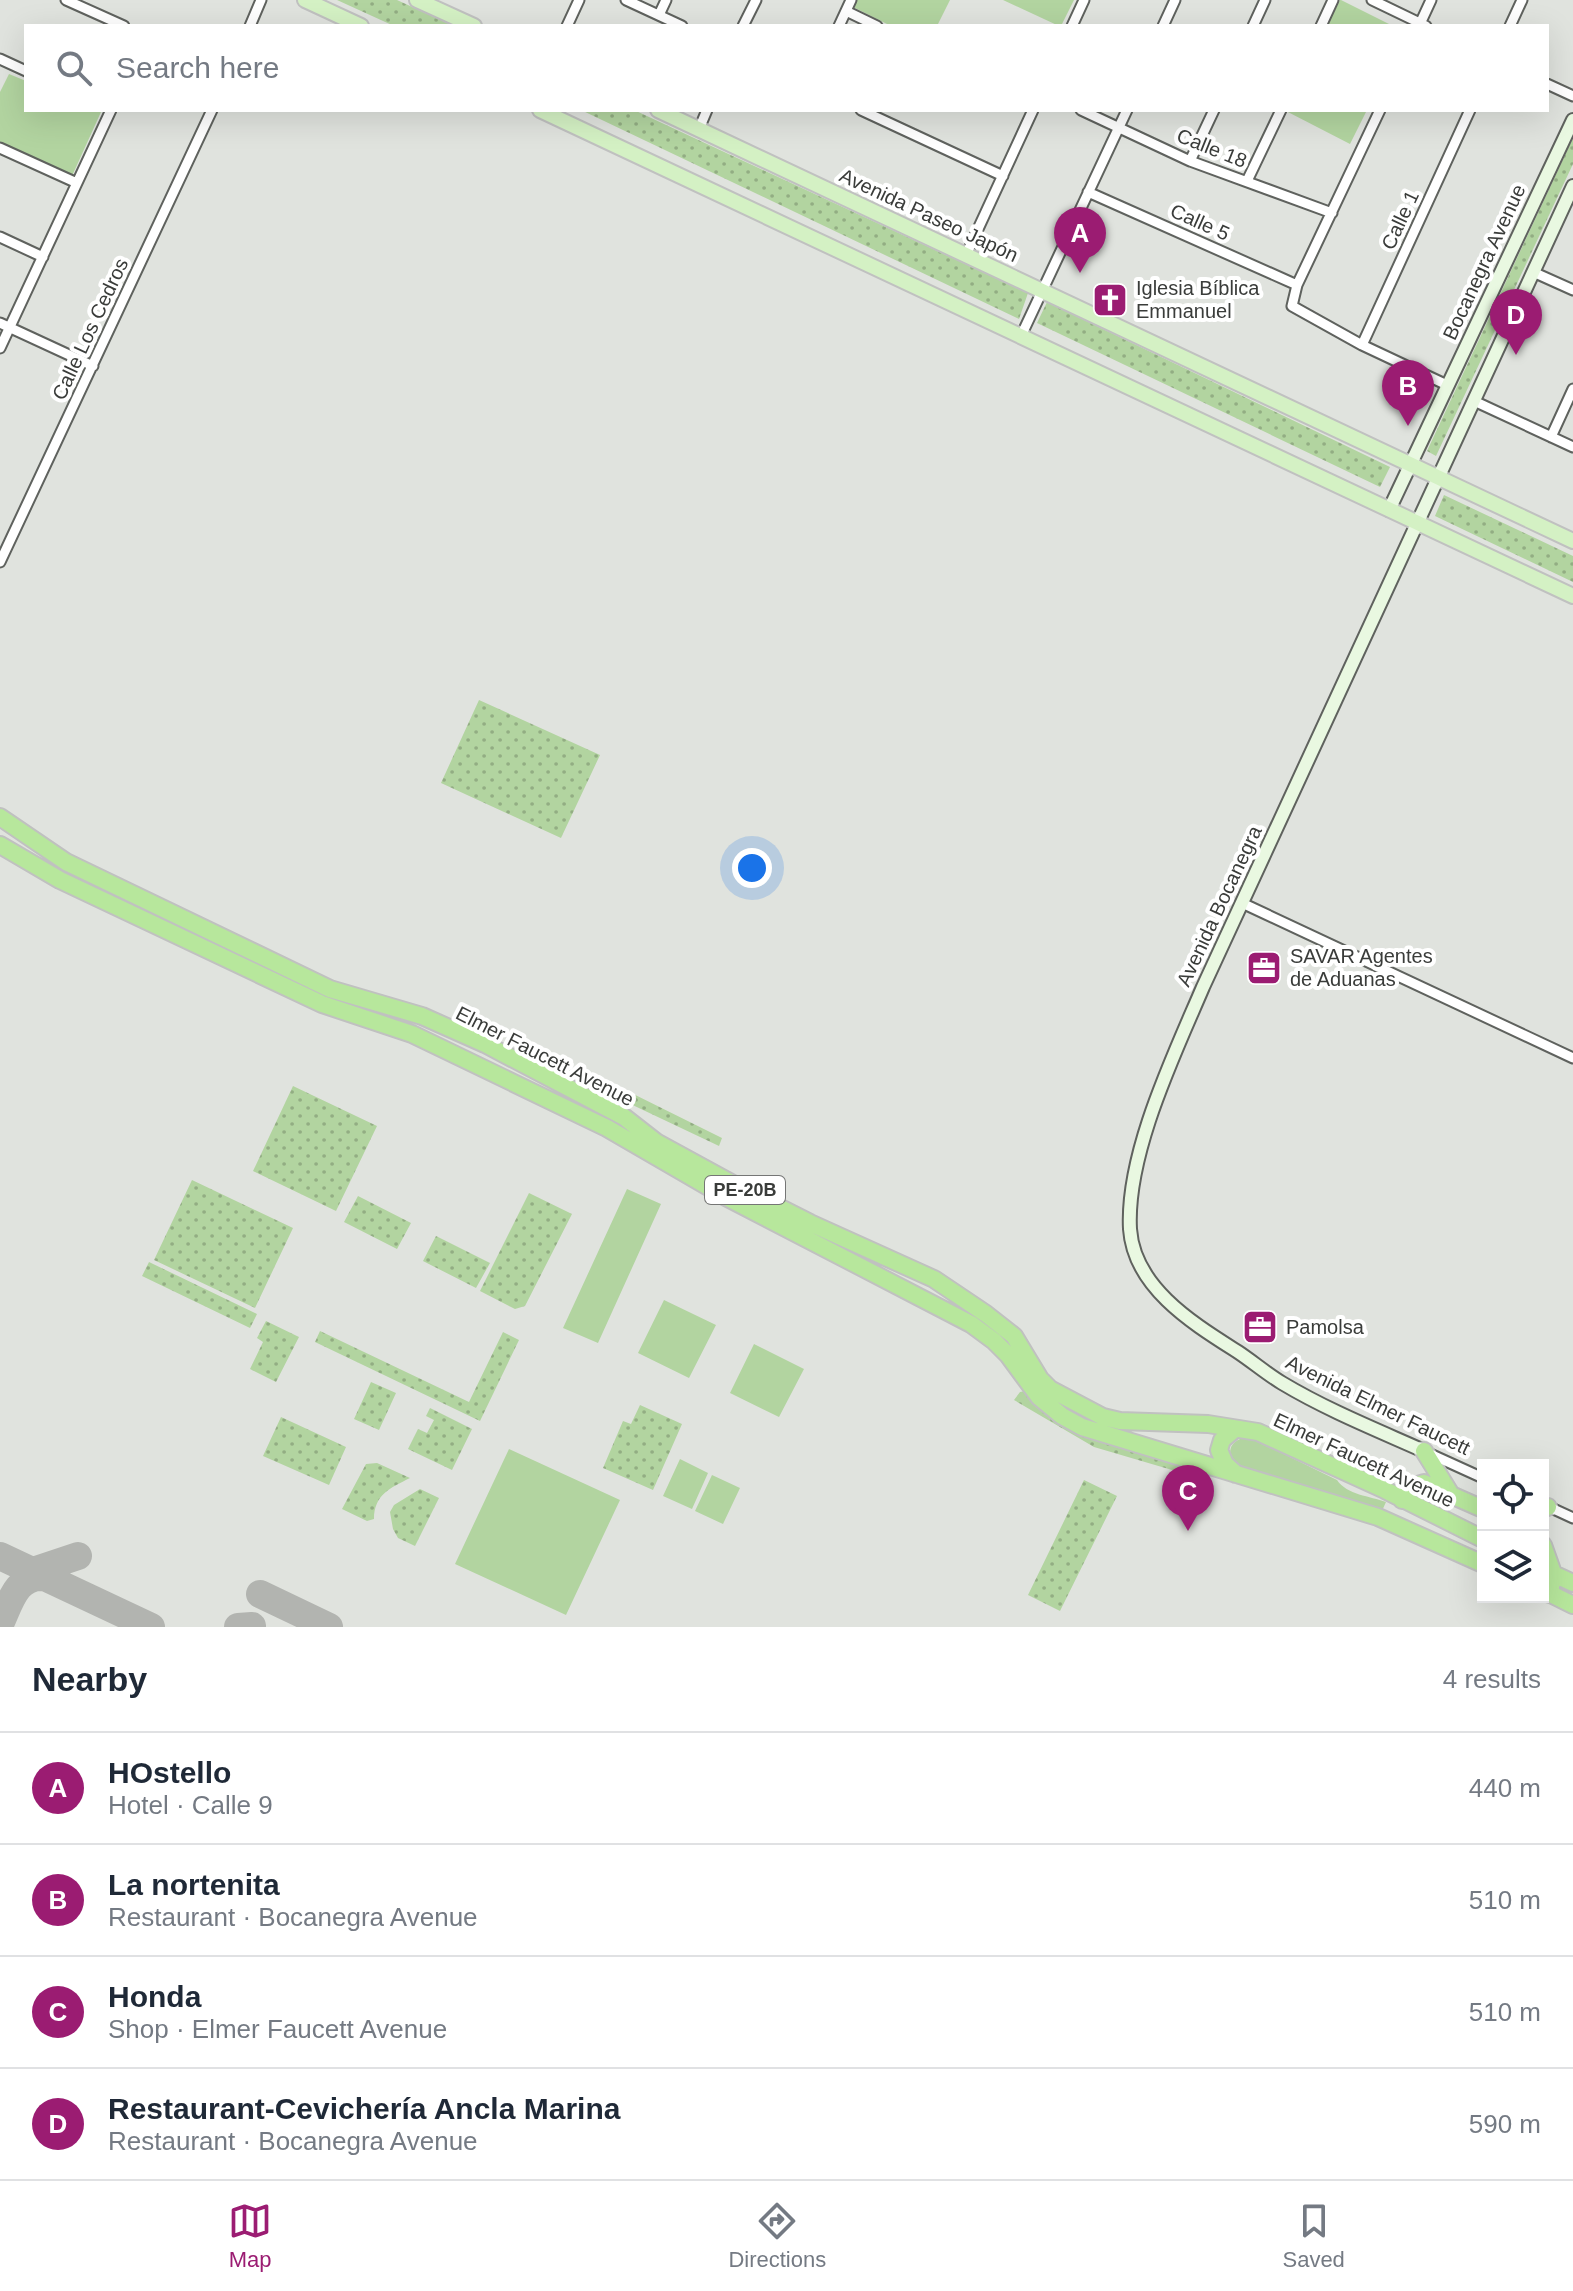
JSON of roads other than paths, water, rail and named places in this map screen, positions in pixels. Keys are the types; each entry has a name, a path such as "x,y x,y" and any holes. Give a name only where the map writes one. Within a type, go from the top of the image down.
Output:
{"highway":[{"name":"Elmer Faucett Avenue","path":"0,817 66,862 330,989 422,1016 485,1044 624,1117 656,1142 733,1184 934,1279 1009,1332 1050,1389 1103,1417 1120,1421 1208,1424 1258,1432 1477,1536"},
{"name":"Elmer Faucett Avenue","path":"0,845 60,880 322,1004 412,1034 607,1128 726,1197 971,1324 994,1341 1039,1397 1062,1416 1082,1427 1391,1522 1477,1561"},
{"path":"1235,1429 1222,1440 1219,1450 1225,1464 1237,1475"},
{"path":"1424,1451 1450,1493"},
{"path":"1402,1500 1414,1486 1424,1483 1477,1506"},
{"path":"1549,1571 1573,1583"},
{"path":"1549,1593 1573,1605"}],"main road":[{"path":"305,0 357,24"},
{"path":"417,0 470,24"},
{"path":"544,112 1573,596"},
{"name":"Avenida Paseo Japón","path":"662,112 1573,541"}],"street":[{"path":"66,0 120,24"},
{"path":"251,24 261,0"},
{"path":"568,24 579,0"},
{"path":"626,0 678,24"},
{"path":"659,15 666,0"},
{"path":"744,24 756,0"},
{"path":"840,24 851,0"},
{"path":"1073,24 1084,0"},
{"path":"1164,24 1175,0"},
{"path":"1254,24 1265,0"},
{"path":"1322,24 1333,0"},
{"path":"1372,0 1420,24"},
{"path":"1422,24 1431,0"},
{"path":"1511,24 1522,0"},
{"path":"846,11 873,24"},
{"path":"0,59 24,70"},
{"path":"1549,85 1573,96"},
{"path":"0,348 5,325 43,257 110,112"},
{"name":"Calle Los Cedros","path":"0,562 211,112"},
{"path":"699,129 706,112"},
{"path":"865,112 1003,176"},
{"path":"966,255 1032,112"},
{"name":"Calle 18","path":"1086,112 1190,161 1332,213"},
{"path":"1021,336 1126,112"},
{"path":"1190,161 1213,112"},
{"path":"1247,181 1280,112"},
{"path":"1379,112 1297,285 1292,306 1362,345 1447,385"},
{"name":"Calle 1","path":"1362,345 1469,112"},
{"name":"Bocanegra Avenue","path":"1410,463 1573,120"},
{"path":"0,148 77,183"},
{"path":"1417,523 1573,186"},
{"name":"Calle 5","path":"1088,192 1297,285"},
{"path":"0,237 43,257"},
{"path":"1533,272 1573,290"},
{"path":"5,325 93,366"},
{"path":"1551,437 1573,389"},
{"path":"1474,401 1573,447"},
{"path":"1389,510 1410,463"},
{"name":"Avenida Bocanegra","path":"1178,1310 1159,1292 1134,1249 1130,1229 1132,1188 1140,1154 1162,1084 1203,987 1417,523"},
{"path":"1242,903 1573,1058"},
{"name":"Avenida Elmer Faucett","path":"1178,1310 1282,1383 1335,1411 1477,1475"},
{"path":"1549,1508 1573,1518"}],"place":[{"name":"HOstello","path":"1080,273"},
{"name":"Iglesia Bíblica Emmanuel","path":"1110,300"},
{"name":"Restaurant-Cevichería Ancla Marina","path":"1516,355"},
{"name":"La nortenita","path":"1408,426"},
{"name":"SAVAR Agentes de Aduanas","path":"1264,968"},
{"name":"Pamolsa","path":"1260,1327"},
{"name":"Honda","path":"1188,1531"}]}
